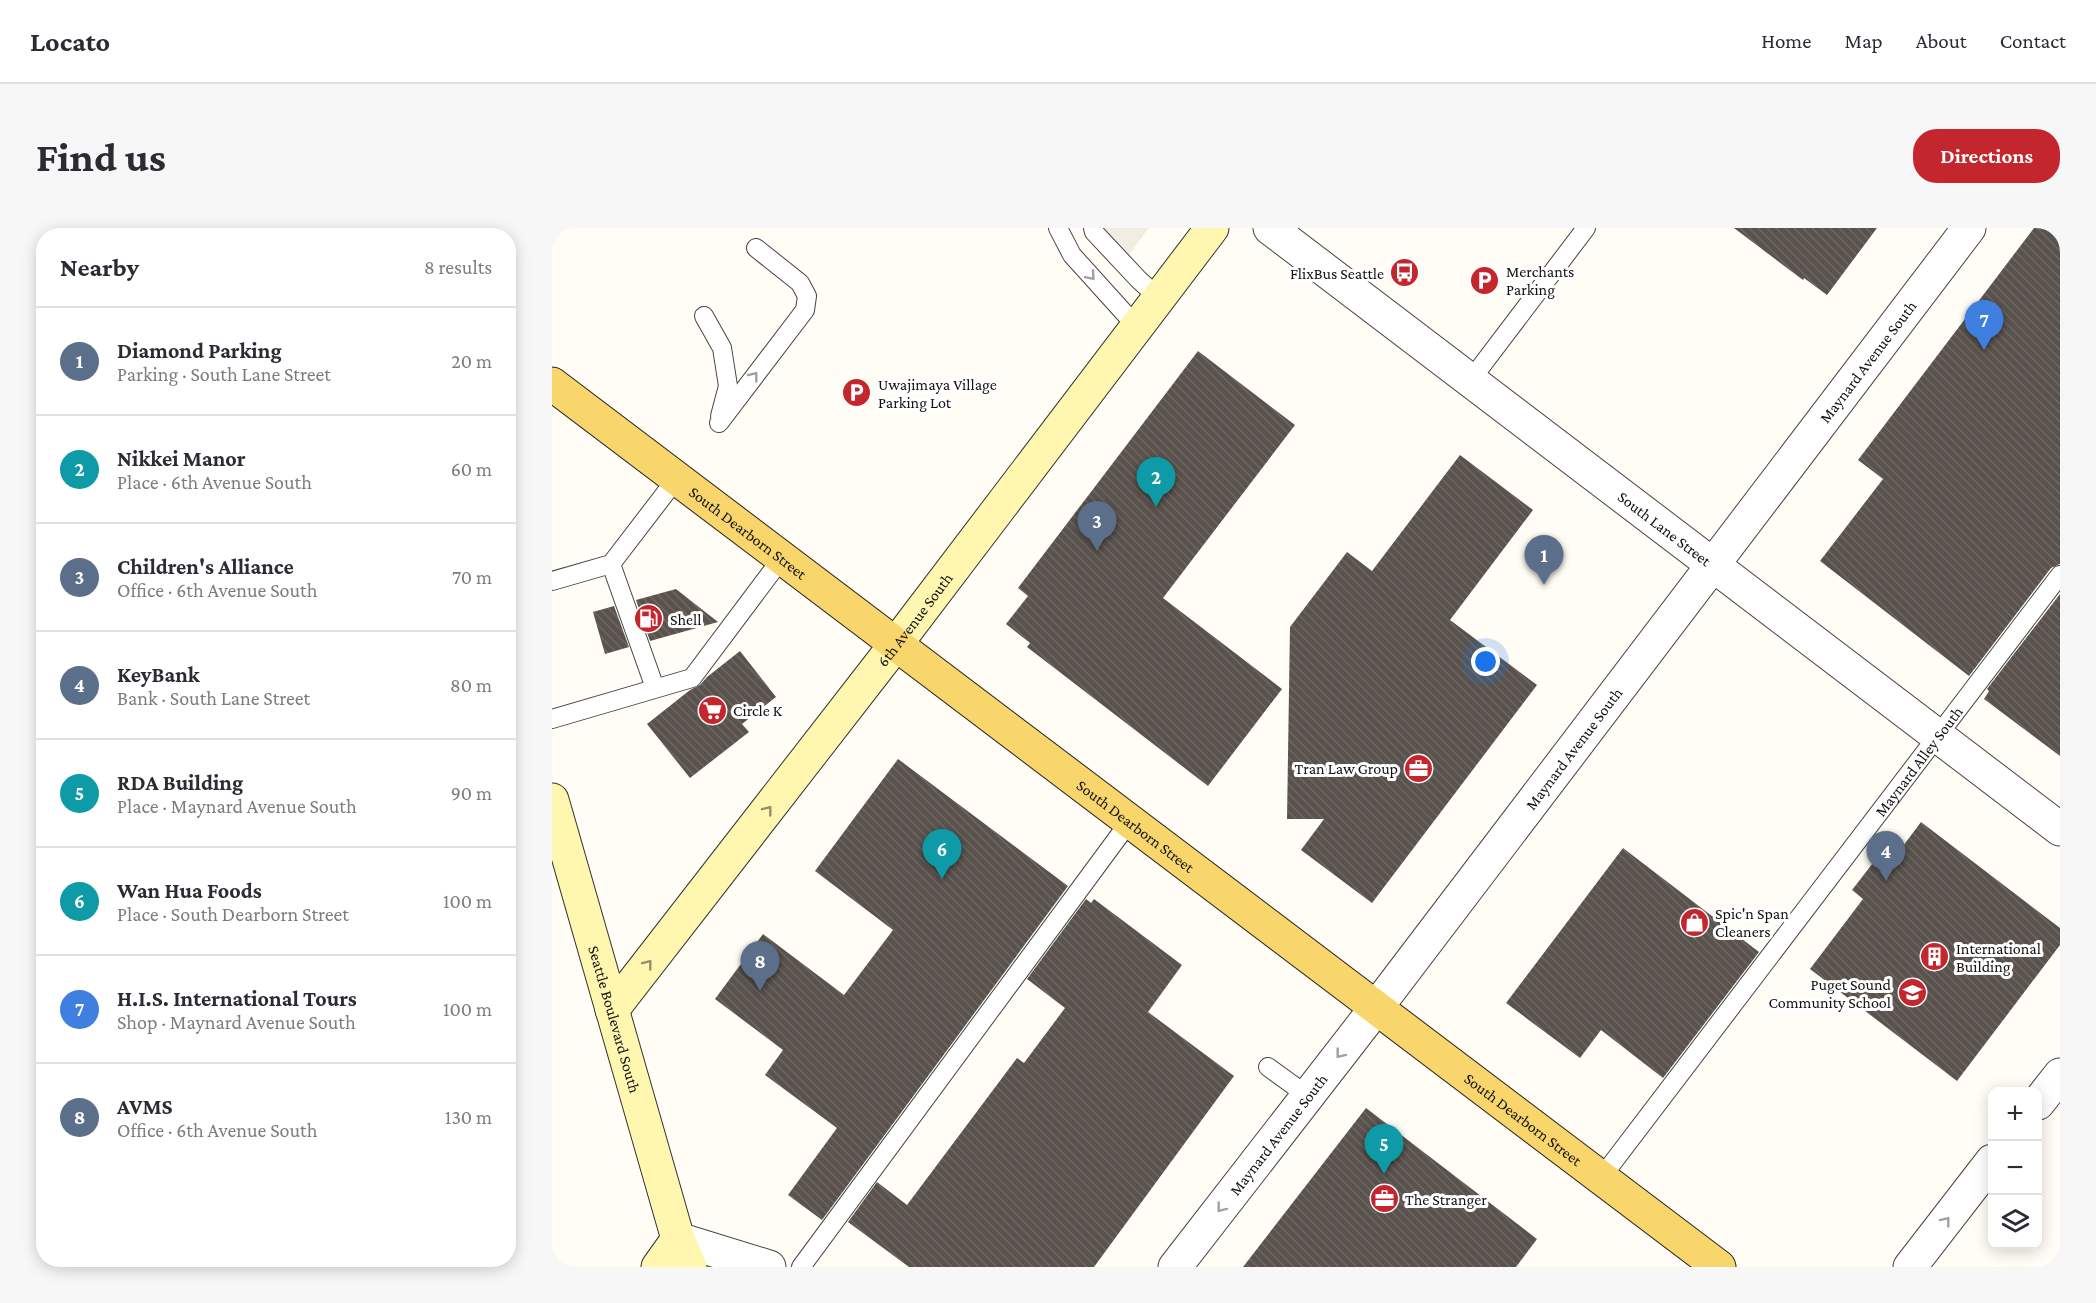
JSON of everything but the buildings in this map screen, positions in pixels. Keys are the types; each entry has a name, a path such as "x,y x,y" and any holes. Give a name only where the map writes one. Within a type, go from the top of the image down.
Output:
{"main road":[{"name":"South Dearborn Street","path":"552,384 1719,1267"}],"street":[{"name":"6th Avenue South","path":"612,1010 896,644 1212,228"},
{"name":"South Lane Street","path":"1270,228 2060,829"},
{"name":"Maynard Avenue South","path":"1175,1267 1376,1008 1969,228"},
{"name":"Seattle Boulevard South","path":"552,800 683,1258"},
{"path":"2042,1097 2060,1074"},
{"path":"1910,1267 1988,1166"},
{"path":"658,1267 683,1258 769,1267"}],"lane":[{"path":"1058,228 1072,255 1137,327"},
{"path":"1092,228 1139,280 1158,297"},
{"path":"1470,381 1586,228"},
{"path":"704,316 722,348 728,386 718,423 805,310 807,296 800,283 756,248"},
{"path":"552,581 611,564 677,478"},
{"path":"552,719 692,678 782,558"},
{"path":"611,564 656,688"},
{"name":"Maynard Alley South","path":"1602,1178 2060,575"},
{"path":"801,1267 1130,821"},
{"path":"1268,1067 1308,1096"}],"shaded area":[{"path":"1103,228 1149,228 1127,257"}],"place":[{"name":"FlixBus Seattle","path":"1405,273"},
{"name":"Merchants Parking","path":"1485,280"},
{"name":"H.I.S. International Tours","path":"1984,350"},
{"name":"Uwajimaya Village Parking Lot","path":"857,393"},
{"name":"Nikkei Manor","path":"1156,507"},
{"name":"Children's Alliance","path":"1097,551"},
{"name":"Diamond Parking","path":"1544,585"},
{"name":"Shell","path":"649,619"},
{"name":"Circle K","path":"712,710"},
{"name":"Tran Law Group","path":"1419,768"},
{"name":"Wan Hua Foods","path":"942,879"},
{"name":"KeyBank","path":"1886,881"},
{"name":"Spic'n Span Cleaners","path":"1694,922"},
{"name":"International Building","path":"1935,957"},
{"name":"AVMS","path":"760,991"},
{"name":"Puget Sound Community School","path":"1912,993"},
{"name":"RDA Building","path":"1384,1174"},
{"name":"The Stranger","path":"1384,1199"}]}
